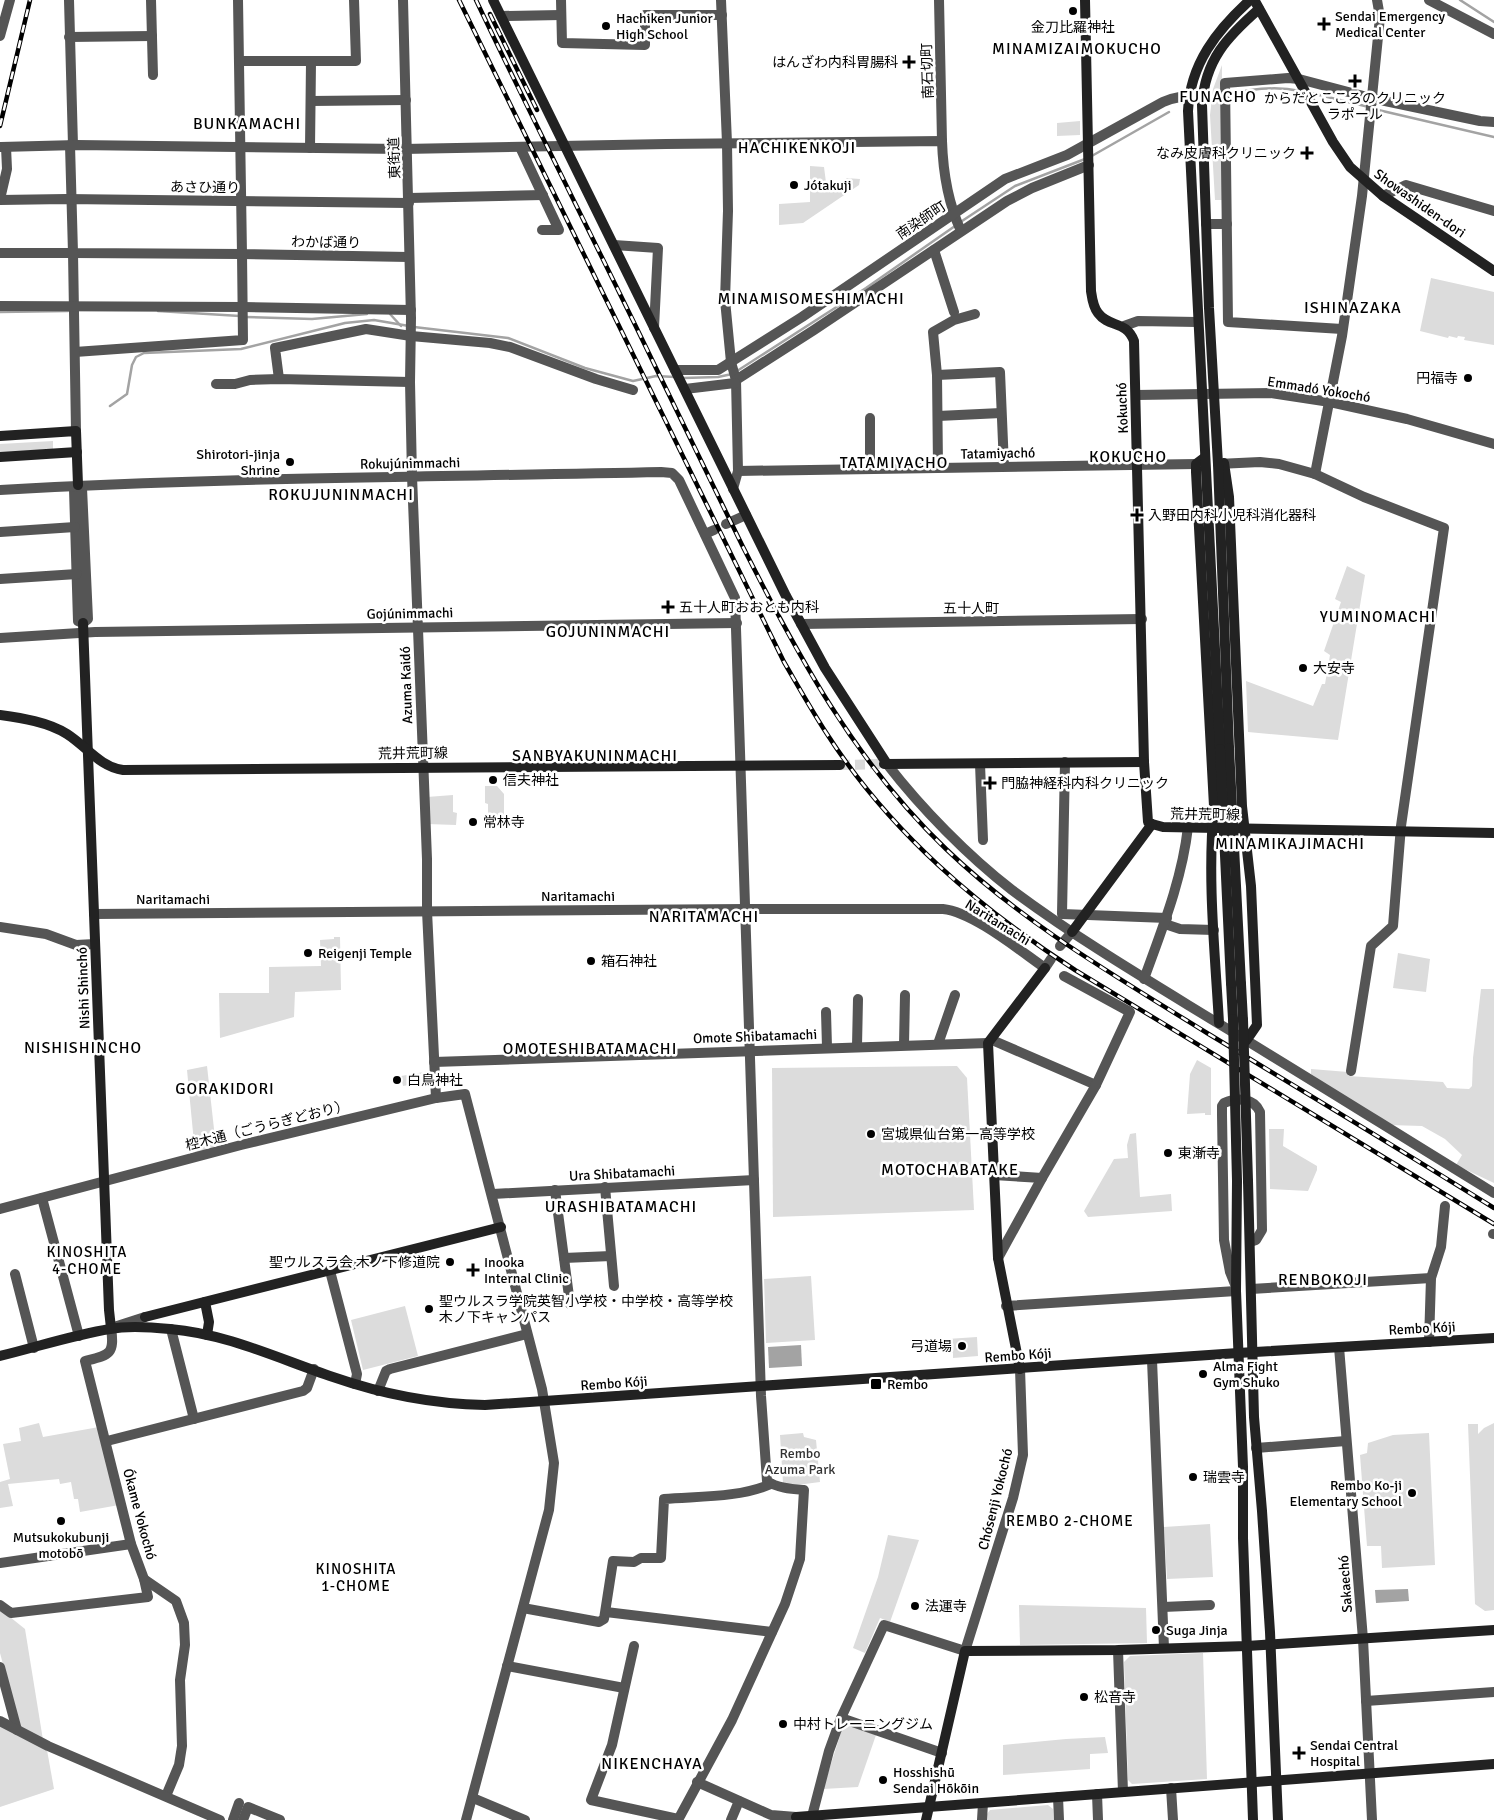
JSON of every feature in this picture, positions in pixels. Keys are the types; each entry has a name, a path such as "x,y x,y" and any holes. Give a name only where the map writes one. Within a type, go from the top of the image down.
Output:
{"street":[{"path":"0,36 10,0"},
{"path":"68,0 76,431 78,485 82,488 88,620 84,628 78,621 74,488 78,485"},
{"path":"151,0 152,75"},
{"path":"75,352 243,340 238,0"},
{"path":"240,61 356,61 354,0"},
{"name":"東街道","path":"403,0 411,334"},
{"path":"493,0 801,624 885,764 924,808 983,866 1011,889 1072,932 1144,979 1494,1193"},
{"path":"561,0 562,43 645,45 645,15 722,15"},
{"path":"721,0 728,211 725,300 730,362 736,382 738,471 733,489"},
{"name":"南石切町","path":"939,0 943,166 954,216 961,229"},
{"path":"1085,0 1091,291 1093,302 1101,317 1107,321 1124,326 1138,321 1197,322"},
{"path":"1315,474 1330,402 1364,180 1380,17 1376,0"},
{"path":"1429,0 1494,34"},
{"path":"1254,3 1300,83"},
{"path":"1218,1024 1212,872 1214,806 1200,461 1201,394 1188,139 1189,96 1192,81 1200,60 1220,30 1254,3"},
{"path":"1246,1041 1257,1025 1251,886 1242,806 1229,497 1216,431 1202,116 1204,88 1210,67 1223,44 1254,3"},
{"path":"501,16 561,15"},
{"path":"69,37 152,36"},
{"path":"310,148 311,62"},
{"path":"1342,329 1228,322 1225,83 1283,78 1371,101 1494,122"},
{"name":"Showashiden-dori","path":"1300,83 1350,168 1383,196 1494,271"},
{"name":"南染師町","path":"676,371 718,370 954,216 1005,179 1089,145 1163,102 1189,96"},
{"path":"311,101 406,100"},
{"path":"3,147 72,145 408,149 942,141"},
{"name":"あさひ通り","path":"3,147 7,169 0,199 409,200 544,195"},
{"path":"520,147 559,230 542,230"},
{"path":"684,387 736,382 934,250 961,229 1007,200 1089,163"},
{"path":"1383,196 1406,184 1494,211"},
{"path":"1206,224 1227,224"},
{"path":"614,245 658,248 654,328"},
{"path":"934,250 954,312"},
{"name":"わかば通り","path":"0,253 409,257"},
{"path":"0,306 243,314 411,314"},
{"path":"938,468 937,374 933,332 954,320 975,314"},
{"name":"Kokuchó","path":"1124,326 1134,341 1144,762"},
{"path":"279,379 275,348 366,329 490,342 510,347 596,379 633,390"},
{"name":"Azuma Kaidó","path":"411,334 412,476 427,911 436,1098"},
{"path":"937,374 1000,372 1004,466"},
{"path":"216,384 235,384 250,380 279,379 410,382"},
{"name":"Emmadó Yokochó","path":"1136,394 1271,393 1330,402 1407,419 1494,444"},
{"path":"938,416 1002,413"},
{"path":"870,418 870,469"},
{"path":"0,436 76,431"},
{"path":"0,457 77,452"},
{"path":"1200,461 1224,748 1248,1181 1256,1448 1271,1645 1278,1820"},
{"name":"Tatamiyachó","path":"738,471 1138,464 1200,461"},
{"path":"1221,464 1260,462 1280,464 1315,474 1364,497 1444,528 1400,832 1393,926 1371,946 1351,1071"},
{"path":"1221,464 1224,748"},
{"name":"Rokujúnimmachi","path":"0,490 78,485 412,476 661,472 672,474 679,480 710,532 735,598 737,623"},
{"path":"726,524 746,515"},
{"path":"0,532 75,527"},
{"path":"0,579 77,574"},
{"name":"五十人町","path":"801,624 1142,619"},
{"path":"634,1646 612,1745 591,1800 678,1819 732,1720 785,1604 798,1568 801,1550 804,1490 771,1484 767,1481 761,1387 737,623"},
{"name":"Gojúnimmachi","path":"0,638 84,628 418,627 737,623"},
{"name":"Nishi Shinchó","path":"84,628 87,750 111,1328"},
{"name":"荒井荒町線","path":"0,715 25,718 67,734 112,768 122,770 840,765"},
{"path":"1065,762 1062,914 1166,921 1187,930 1214,930"},
{"path":"885,764 1144,762"},
{"name":"荒井荒町線","path":"1144,762 1147,819 1152,824 1158,826 1400,832 1494,832"},
{"path":"980,764 983,840"},
{"path":"1214,806 1242,806"},
{"path":"1060,946 1152,824"},
{"path":"1144,979 1166,921 1180,876 1188,827"},
{"name":"Naritamachi","path":"94,914 882,908 952,910 1048,964 990,1041"},
{"path":"0,926 46,934 76,944 95,944"},
{"path":"998,1258 1096,1086 1130,1012 1064,976"},
{"path":"904,1045 905,995"},
{"path":"938,1044 955,995"},
{"path":"857,1046 858,1000"},
{"path":"826,1012 827,1047"},
{"path":"1238,1019 1236,1289 1253,1820"},
{"path":"1020,1369 998,1258 990,1041 1096,1086"},
{"name":"Omote Shibatamachi","path":"434,1062 990,1041"},
{"name":"椌木通（ごうらぎどおり）","path":"0,1209 241,1145 436,1098 465,1094 492,1194"},
{"path":"1236,1289 1230,1272 1224,1240 1222,1115 1224,1103 1241,1100 1250,1101 1257,1106 1260,1112 1262,1230 1256,1240 1250,1242"},
{"path":"994,1176 1042,1178"},
{"name":"Ura Shibatamachi","path":"492,1194 754,1180"},
{"path":"605,1188 614,1286"},
{"path":"555,1190 570,1304"},
{"path":"466,1820 549,1510 554,1463 544,1402 492,1194"},
{"path":"42,1198 79,1336"},
{"path":"1429,1342 1431,1278 1441,1247 1445,1206"},
{"path":"111,1328 145,1317 501,1227"},
{"path":"564,1258 611,1256"},
{"path":"330,1271 357,1374 355,1384"},
{"path":"15,1274 34,1348"},
{"path":"1251,1289 1431,1278"},
{"path":"1006,1306 1236,1289"},
{"path":"205,1302 209,1322 207,1334"},
{"name":"Rembo Kóji","path":"0,1356 111,1328 171,1329 207,1334 257,1348 378,1391 411,1398 464,1405 544,1402 1252,1352 1494,1338"},
{"name":"Ókame Yokochó","path":"111,1328 113,1342 109,1353 85,1361 131,1544 144,1578 176,1601 184,1623 185,1645 180,1687 182,1746 179,1765 166,1796"},
{"path":"171,1329 194,1419"},
{"path":"378,1391 386,1371 390,1369 527,1334"},
{"name":"Sakaechó","path":"1339,1347 1363,1639 1372,1820"},
{"path":"1152,1360 1164,1648"},
{"path":"106,1442 303,1391 307,1388 314,1369"},
{"name":"Chósenji Yokochó","path":"965,1651 1024,1455 1020,1369"},
{"path":"1256,1448 1346,1441"},
{"path":"523,1608 599,1622 604,1619 606,1612 613,1561 634,1562 640,1558 661,1558 664,1498 745,1492 760,1489 771,1484"},
{"path":"0,1562 131,1544"},
{"path":"0,1605 10,1613 148,1596 144,1578"},
{"path":"1163,1607 1210,1605"},
{"path":"606,1612 772,1632"},
{"path":"811,1818 841,1718 884,1625 965,1651 1118,1650 1247,1646 1494,1630"},
{"path":"1118,1650 1123,1792"},
{"path":"926,1820 965,1651"},
{"path":"507,1666 624,1688"},
{"path":"0,1667 17,1730"},
{"path":"1366,1701 1494,1692"},
{"path":"841,1718 942,1753"},
{"path":"0,1721 48,1746 220,1820"},
{"path":"697,1782 771,1815 811,1818 857,1816 1058,1797 1494,1764"},
{"path":"1171,1788 1173,1820"},
{"path":"1097,1794 1098,1820"},
{"path":"1058,1797 1059,1820"},
{"path":"473,1798 525,1820"},
{"path":"731,1820 740,1801"},
{"path":"233,1820 239,1803"},
{"path":"982,1804 982,1820"},
{"path":"243,1820 248,1807 280,1820"}],"green space":[{"path":"1222,65 1222,89 1215,91 1217,102 1222,101 1222,200 1215,200 1210,115 1213,89"},
{"path":"1080,121 1080,135 1057,136 1057,123"},
{"path":"810,166 824,167 827,190 845,188 846,178 860,179 859,185 803,223 779,225 779,204 810,202"},
{"path":"1431,278 1494,292 1494,345 1464,340 1465,337 1449,336 1448,338 1420,331"},
{"path":"53,441 53,449 0,453 0,444"},
{"path":"1347,566 1365,575 1338,740 1248,732 1246,681 1313,706 1322,684 1325,684 1330,655 1324,651 1341,602 1335,599"},
{"path":"485,786 497,786 504,794 504,821 488,821"},
{"path":"453,795 453,812 457,813 456,825 427,824 427,797"},
{"path":"334,937 340,937 341,990 295,992 294,1017 220,1038 219,993 269,993 269,967 321,966 320,940 334,939"},
{"path":"1398,953 1430,959 1426,992 1393,988"},
{"path":"1481,989 1494,989 1494,1183 1456,1165 1462,1155 1445,1139 1422,1126 1389,1125 1311,1074 1311,1069 1348,1072 1348,1076 1443,1082 1447,1088 1469,1089 1472,1086 1473,1058"},
{"path":"1197,1060 1211,1068 1211,1115 1205,1115 1205,1113 1187,1114 1190,1074"},
{"path":"207,1066 216,1147 195,1153 187,1070"},
{"path":"957,1066 967,1078 974,1210 773,1217 772,1068"},
{"path":"430,1071 432,1081 403,1086 401,1076"},
{"path":"1269,1129 1284,1129 1283,1146 1317,1166 1308,1191 1270,1189"},
{"path":"1136,1133 1140,1197 1171,1194 1172,1211 1088,1217 1084,1211 1114,1159 1128,1158 1127,1145 1130,1134"},
{"path":"811,1276 815,1340 766,1343 764,1279"},
{"path":"405,1306 418,1356 363,1370 351,1320"},
{"name":"弓道場","path":"977,1337 978,1356 953,1358 953,1353 947,1353 947,1339"},
{"path":"39,1423 43,1437 99,1427 119,1505 80,1512 78,1499 74,1499 71,1482 60,1484 59,1479 8,1484 13,1506 0,1508 0,1482 10,1479 3,1444 21,1441 19,1428"},
{"path":"1494,1423 1494,1610 1485,1611 1475,1604 1468,1424 1478,1424 1478,1434 1484,1428"},
{"name":"Rembo Azuma Park","path":"803,1433 804,1437 816,1440 820,1482 797,1485 783,1483 780,1435"},
{"path":"1429,1433 1435,1565 1382,1568 1381,1546 1367,1546 1360,1455 1367,1453 1368,1443 1393,1435"},
{"path":"1210,1524 1213,1577 1167,1579 1164,1527"},
{"path":"888,1535 919,1540 890,1622 880,1618 865,1653 853,1648 878,1577"},
{"path":"1019,1605 1146,1608 1147,1643 1020,1645"},
{"path":"0,1609 25,1629 43,1740 20,1727 0,1653"},
{"path":"1203,1653 1207,1779 1132,1784 1128,1780 1124,1662 1130,1656"},
{"path":"844,1723 876,1735 858,1787 823,1789"},
{"path":"0,1725 47,1750 54,1789 0,1807"},
{"path":"1105,1737 1108,1753 1090,1754 1090,1769 1003,1775 1003,1745"},
{"path":"1048,1805 1053,1809 1054,1820 987,1820 987,1814 990,1810"}],"shaded area":[{"path":"801,1345 802,1366 769,1368 768,1347"},
{"path":"1408,1589 1409,1601 1376,1603 1375,1590"}],"waterway":[{"path":"1460,0 1494,22"},
{"path":"1227,95 1264,89 1300,91"},
{"path":"1311,93 1369,107"},
{"path":"1374,109 1494,137"},
{"path":"1090,157 1169,112"},
{"path":"959,223 1015,186 1085,159"},
{"path":"737,371 866,288 955,226"},
{"path":"0,312 68,311"},
{"path":"158,311 240,316"},
{"path":"245,317 312,319 367,314"},
{"path":"390,314 401,326"},
{"path":"110,406 127,394 132,365 136,357 144,353 241,349 345,323 374,320 409,326"},
{"path":"414,327 508,338 585,368 633,381 656,376 675,377"},
{"path":"683,378 718,377 732,374"}],"tunnel":[{"path":"840,765 884,764"}],"railway":[{"path":"0,126 30,0"},
{"path":"459,0 784,662 827,734 852,770 879,803 938,865 1004,920 1039,946 1075,970 1494,1224"},
{"path":"476,0 763,586 807,667 831,706 856,744 913,816 976,876 1072,948 1207,1033 1494,1208"},
{"path":"490,14 537,110"}],"place":[{"name":"金刀比羅神社","path":"1073,11"},
{"name":"Sendai Emergency Medical Center","path":"1324,24"},
{"name":"Hachiken Junior High School","path":"606,26"},
{"name":"はんざわ内科胃腸科","path":"909,62"},
{"name":"からだとこころのクリニック ラポール","path":"1355,81"},
{"name":"なみ皮膚科クリニック","path":"1307,153"},
{"name":"Jótakuji","path":"794,185"},
{"name":"円福寺","path":"1468,378"},
{"name":"Shirotori-jinja Shrine","path":"290,462"},
{"name":"入野田内科小児科消化器科","path":"1137,515"},
{"name":"五十人町おおとも内科","path":"668,607"},
{"name":"大安寺","path":"1303,668"},
{"name":"信夫神社","path":"493,780"},
{"name":"門脇神経科内科クリニック","path":"990,783"},
{"name":"常林寺","path":"473,822"},
{"name":"Reigenji Temple","path":"308,953"},
{"name":"箱石神社","path":"591,961"},
{"name":"白鳥神社","path":"397,1080"},
{"name":"宮城県仙台第一高等学校","path":"871,1134"},
{"name":"東漸寺","path":"1168,1153"},
{"name":"聖ウルスラ会 木ノ下修道院","path":"450,1262"},
{"name":"Inooka Internal Clinic","path":"473,1270"},
{"name":"聖ウルスラ学院英智小学校・中学校・高等学校 木ノ下キャンパス","path":"429,1309"},
{"name":"弓道場","path":"962,1346"},
{"name":"Alma Fight Gym Shuko","path":"1203,1374"},
{"name":"Rembo","path":"876,1384"},
{"name":"瑞雲寺","path":"1193,1477"},
{"name":"Rembo Ko-ji Elementary School","path":"1412,1493"},
{"name":"Mutsukokubunji motobō","path":"61,1521"},
{"name":"法運寺","path":"915,1606"},
{"name":"Suga Jinja","path":"1156,1630"},
{"name":"松音寺","path":"1084,1697"},
{"name":"中村トレーニングジム","path":"783,1724"},
{"name":"Sendai Central Hospital","path":"1299,1753"},
{"name":"Hosshishū Sendai Hōkōin","path":"883,1780"}],"district":[{"name":"MINAMIZAIMOKUCHO","path":"1077,48"},
{"name":"FUNACHO","path":"1218,96"},
{"name":"BUNKAMACHI","path":"247,123"},
{"name":"HACHIKENKOJI","path":"797,147"},
{"name":"MINAMISOMESHIMACHI","path":"811,298"},
{"name":"ISHINAZAKA","path":"1353,307"},
{"name":"KOKUCHO","path":"1128,456"},
{"name":"TATAMIYACHO","path":"894,462"},
{"name":"ROKUJUNINMACHI","path":"341,494"},
{"name":"YUMINOMACHI","path":"1378,616"},
{"name":"GOJUNINMACHI","path":"608,631"},
{"name":"SANBYAKUNINMACHI","path":"595,755"},
{"name":"MINAMIKAJIMACHI","path":"1290,843"},
{"name":"NARITAMACHI","path":"704,916"},
{"name":"NISHISHINCHO","path":"83,1047"},
{"name":"OMOTESHIBATAMACHI","path":"590,1048"},
{"name":"GORAKIDORI","path":"225,1088"},
{"name":"MOTOCHABATAKE","path":"950,1169"},
{"name":"URASHIBATAMACHI","path":"621,1206"},
{"name":"KINOSHITA 4-CHOME","path":"87,1260"},
{"name":"RENBOKOJI","path":"1323,1279"},
{"name":"REMBO 2-CHOME","path":"1070,1521"},
{"name":"KINOSHITA 1-CHOME","path":"356,1578"},
{"name":"NIKENCHAYA","path":"652,1763"}]}
